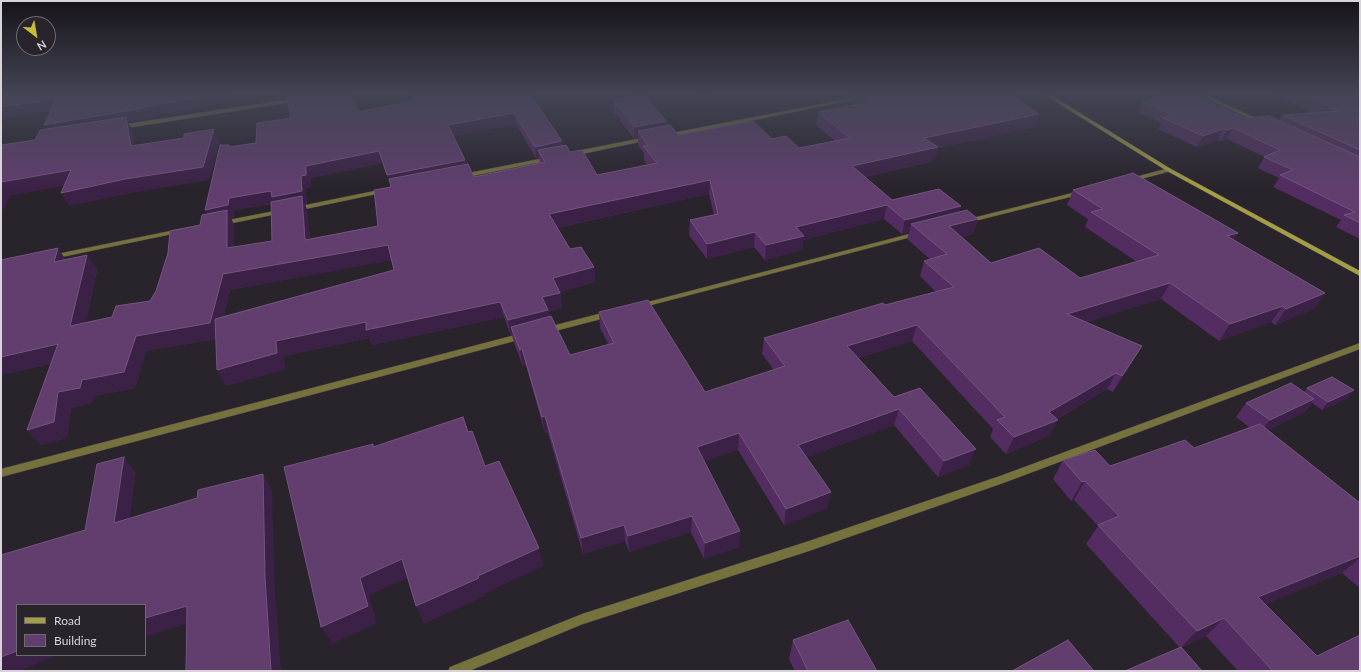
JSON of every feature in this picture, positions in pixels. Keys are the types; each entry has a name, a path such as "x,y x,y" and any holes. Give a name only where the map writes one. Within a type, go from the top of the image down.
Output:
{"street":[{"path":"112,129 129,126"},
{"path":"663,136 713,126"},
{"path":"1099,126 1169,170 1360,274"},
{"path":"562,156 656,138"},
{"path":"453,178 554,158"},
{"path":"1123,182 1169,170"},
{"path":"219,224 391,190"},
{"path":"961,223 1084,192"},
{"path":"48,258 188,230"},
{"path":"633,308 923,233"},
{"path":"1,474 617,312"},
{"path":"454,671 582,620 809,546 1003,479 1360,346"}],"building":[{"path":"64,126 128,126 131,146 184,138 184,134 214,129 203,167 125,179 61,193 71,170 1,182 1,145 35,140 40,130"},
{"path":"257,126 449,126 465,160 387,175 379,151 306,166 306,175 301,176 302,191 272,197 271,191 229,198 228,205 205,210 220,145 229,145 229,147 256,143"},
{"path":"522,126 552,126 562,141 535,147"},
{"path":"663,126 671,126 678,135 724,126 759,126 772,139 786,136 799,148 850,138 836,126 980,126 924,138 938,147 852,166 892,200 939,189 961,206 905,220 887,205 796,227 804,236 766,245 755,232 707,244 690,220 718,214 710,180 549,214 570,249 581,247 594,267 553,278 560,293 542,297 548,310 508,320 500,302 366,330 366,322 276,341 277,353 217,370 215,319 394,270 388,245 223,274 210,323 136,336 124,372 82,380 80,388 58,392 54,422 27,430 58,344 1,357 1,260 58,248 54,262 87,255 70,326 112,317 116,306 150,301 156,291 168,253 170,231 200,225 202,215 227,210 227,248 272,241 271,202 302,196 305,240 378,226 374,190 391,187 389,179 468,164 474,177 545,162 538,150 566,145 570,152 582,150 597,175 657,163 643,146 648,146 638,131"},
{"path":"1182,126 1292,126 1360,157 1360,223 1344,215 1355,212 1280,175 1293,170 1264,157 1280,150 1233,128 1227,130 1223,129 1203,136"},
{"path":"1307,126 1360,126 1360,150"},
{"path":"1133,173 1238,233 1227,236 1325,293 1286,309 1283,306 1230,324 1170,283 1067,314 1142,346 1122,376 1116,373 1049,412 1058,420 1014,437 997,420 1005,417 917,325 847,346 894,397 920,388 976,449 944,461 899,409 798,445 831,492 786,509 739,433 697,447 740,531 705,543 692,516 628,536 624,525 581,538 545,416 542,417 522,349 520,350 511,327 551,316 570,355 614,343 599,312 648,300 705,392 785,366 764,338 883,303 885,305 954,287 924,261 947,254 911,224 967,210 978,219 949,226 991,263 1039,248 1080,278 1159,255 1091,212 1103,209 1073,190"},
{"path":"1332,377 1354,390 1328,402 1307,388"},
{"path":"1291,383 1314,399 1270,420 1246,403"},
{"path":"463,417 468,432 472,431 485,466 499,461 539,548 478,576 479,578 416,606 402,559 360,578 368,606 321,627 284,467 373,444 373,447"},
{"path":"1260,424 1360,503 1360,556 1258,597 1317,656 1360,635 1360,671 1273,671 1224,618 1197,631 1098,525 1119,516 1085,481 1082,482 1063,460 1095,450 1110,466 1185,440 1194,448"},
{"path":"124,457 114,523 197,498 198,490 263,474 265,577 271,671 186,671 187,606 146,618 146,604 16,604 16,651 1,657 1,555 85,530 97,464"},
{"path":"848,620 877,671 808,671 793,640"},
{"path":"1068,640 1094,671 1012,671"},
{"path":"1181,647 1202,671 1125,671"}]}
